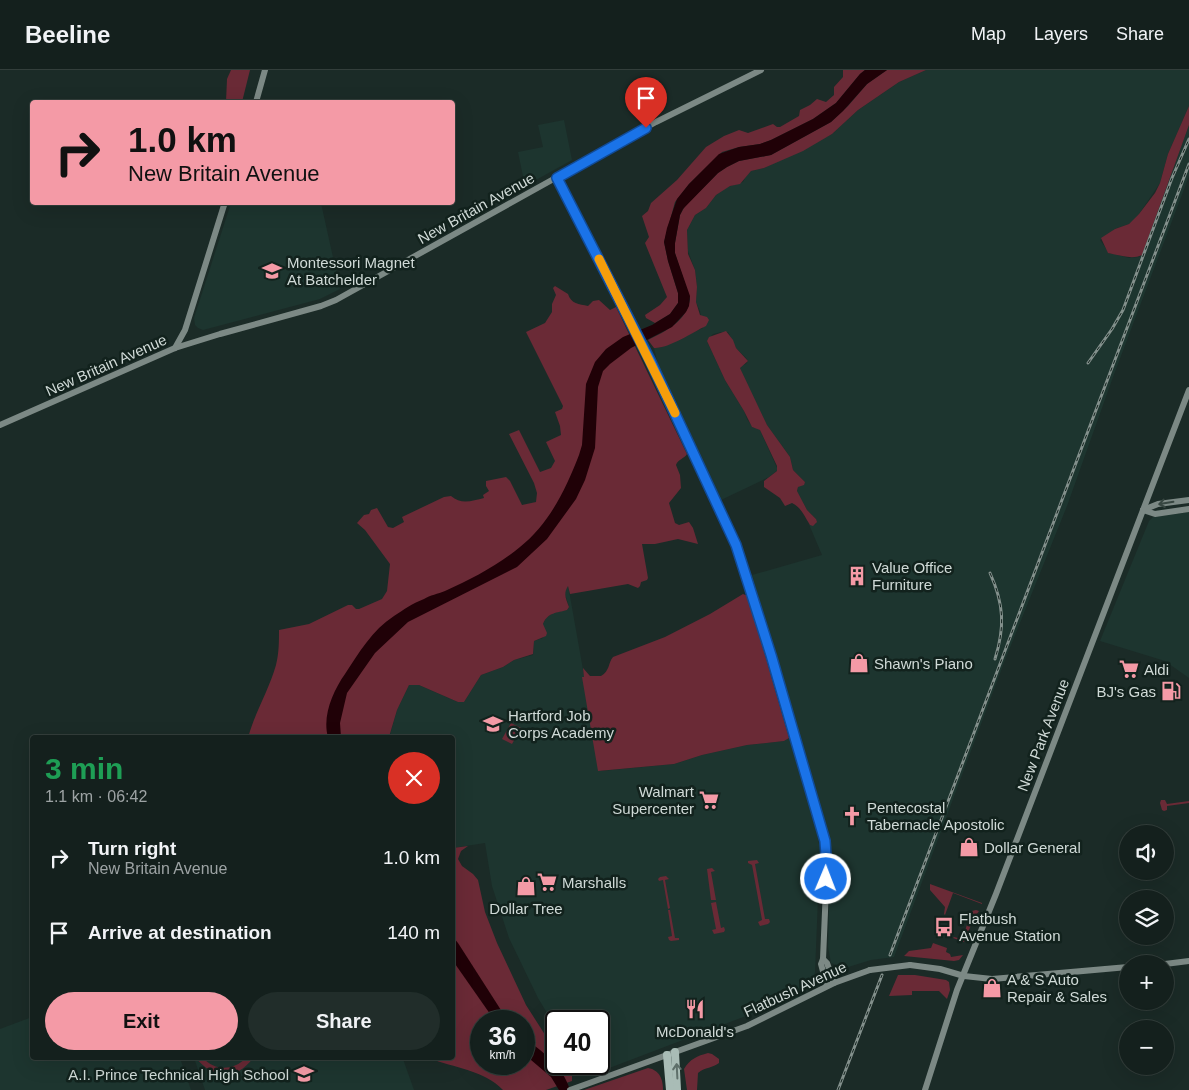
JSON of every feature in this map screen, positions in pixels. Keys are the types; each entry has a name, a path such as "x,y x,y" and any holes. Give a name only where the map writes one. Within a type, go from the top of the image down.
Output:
{"highway":[{"path":"670,1090 671,1053"},
{"path":"671,1053 677,1090"}],"main road":[{"path":"257,100 265,70"},
{"name":"New Britain Avenue","path":"0,425 175,348 336,300 672,114 761,70"},
{"path":"557,178 645,349 726,521 737,549 797,742 826,848 823,959 820,964 827,986"},
{"path":"175,348 185,330 224,205"},
{"name":"New Park Avenue","path":"924,1090 958,990 1189,390"},
{"path":"1144,510 1158,504 1189,500"},
{"path":"1144,510 1155,514 1189,509"},
{"path":"823,959 827,963 834,983"},
{"path":"1174,963 1189,962"},
{"name":"Flatbush Avenue","path":"571,1090 747,1026 827,986 870,970 910,965 940,969 964,976 992,979 1119,968"}],"shaded area":[{"path":"231,70 250,70 242,100 226,100 227,79"},
{"path":"843,70 865,70 836,103 813,119 771,140 722,152 689,184 675,202 664,242 678,293 678,303 670,314 655,323 646,318 645,315 660,305 667,297 645,243 649,237 642,216 648,211 651,203 677,180 706,147 724,136 739,130 748,133 773,124 780,127 799,116 800,110 817,99 826,102 834,95 834,87 843,77"},
{"path":"865,70 887,70 867,84 831,122 771,155 739,161 727,167 718,173 683,209 680,215 675,253 690,296 689,306 672,327 631,348 603,371 598,387 595,448 585,480 576,499 547,539 517,567 408,622 375,653 347,693 340,723 341,735 328,735 326,721 333,696 361,650 379,628 412,605 465,582 503,560 540,528 556,505 582,445 586,384 595,362 606,349 623,337 652,325 670,314 678,303 678,293 664,242 677,199 689,184 719,154 739,147 760,144 771,140 813,119 836,103"},
{"path":"887,70 926,70 899,82 858,110 832,134 803,151 764,168 751,171 740,184 730,186 716,195 706,208 695,215 687,230 688,254 695,270 696,302 700,315 707,317 709,320 706,326 680,340 660,348 654,348 648,340 675,324 685,313 690,299 675,253 680,215 685,206 718,173 727,167 739,161 771,155 831,122 867,84"},
{"path":"926,70 1189,70 1189,106 1168,154 1160,183 1133,221 1115,229 1100,240 1110,254 1129,258 1139,257 1143,254 1143,249 1189,125 1189,176 1113,377 1067,506 1005,660 894,957 871,960 845,968 831,963 828,947 830,862 827,835 752,575 822,555 808,522 810,525 816,524 816,519 807,510 797,492 798,487 805,482 793,470 790,457 767,425 746,383 740,366 748,361 736,348 728,332 721,332 713,334 707,341 725,380 747,419 753,428 760,430 778,470 769,477 721,500 660,373 654,348 659,348 703,328 700,311 696,302 695,270 688,251 687,230 695,215 706,208 716,195 727,187 743,182 751,171 764,168 832,134 858,110 899,82"},
{"path":"1189,106 1189,125 1142,255 1130,257 1108,253 1101,238 1115,229 1129,224 1155,193 1160,183 1168,154"},
{"path":"564,120 572,160 525,186 518,152 543,147 538,125"},
{"name":"Montessori Magnet At Batchelder","path":"230,205 321,205 340,289 320,299 203,330 195,325 194,318"},
{"path":"555,286 568,294 573,302 579,304 588,306 593,301 599,300 610,310 616,307 687,454 676,465 680,475 681,488 669,503 675,523 679,525 689,522 698,544 678,539 655,544 642,544 648,578 641,582 638,588 628,584 570,594 568,586 565,594 569,607 567,610 547,617 543,624 547,633 546,636 534,641 533,654 514,660 503,667 481,675 464,702 458,702 419,685 409,685 397,710 390,735 249,735 276,665 279,630 309,624 348,605 359,609 382,599 387,591 390,564 365,530 357,523 364,515 377,508 388,527 393,528 404,522 402,517 444,497 451,496 459,501 467,502 484,498 483,495 489,491 486,481 506,477 522,505 536,502 537,493 534,483 509,434 519,430 540,472 551,468 555,461 546,442 561,435 555,412 562,409 563,406 526,332 545,323 552,312 552,304 556,295 553,288"},
{"path":"726,331 736,348 748,361 740,368 767,425 790,457 793,470 805,482 804,485 798,487 797,491 807,510 816,519 817,522 813,526 810,525 798,507 792,503 785,506 780,498 764,487 764,481 777,471 777,466 760,430 752,427 725,380 707,341 709,337"},
{"path":"1189,512 1189,678 1165,661 1100,641 1149,521 1153,517"},
{"path":"568,585 601,771 674,764 702,755 747,745 784,741 789,738 789,735 820,849 815,972 805,991 797,998 610,1068 610,1010 545,1010 509,938 492,886 485,843 455,848 455,735 390,735 397,710 409,685 419,685 458,702 464,702 481,675 503,667 514,660 533,655 534,641 543,638 543,624 546,618 554,612 567,610 569,607 564,591"},
{"path":"743,594 748,596 789,738 784,741 747,745 702,755 674,764 598,771 582,677 584,677 583,668 590,676 601,676 606,672 613,657 665,637 710,614"},
{"path":"511,723 521,728 512,744 502,739"},
{"path":"1161,800 1165,800 1167,804 1189,801 1189,803 1167,806 1167,810 1164,811 1160,803"},
{"path":"468,846 461,851 458,859 462,866 478,880 485,912 497,943 529,1010 470,1010 470,1071 435,1060 455,1060 455,848"},
{"path":"757,860 759,863 755,864 765,919 769,919 770,922 760,926 758,922 762,920 752,865 748,863 748,861"},
{"path":"712,868 715,871 711,872 716,900 711,900 707,869"},
{"path":"666,876 669,879 665,880 670,908 668,909 663,880 659,881 658,879"},
{"path":"930,884 982,904 953,893 945,915 945,907 930,890"},
{"path":"716,902 721,928 724,927 725,930 724,932 714,934 712,930 716,929 711,903"},
{"path":"668,910 670,910 675,938 679,938 679,940 669,940 668,937 672,936"},
{"path":"972,911 979,911 964,942 953,938 963,936"},
{"path":"455,940 501,1010 487,1010 455,964"},
{"path":"933,943 947,948 946,952 951,957 963,955 959,960 954,961 904,956 909,951 931,948"},
{"path":"898,975 915,975 946,980 949,982 950,990 947,999 939,991 912,991 912,995 889,996"},
{"path":"30,1018 30,1060 181,1060 191,1090 0,1090 0,1029"},
{"path":"535,1019 545,1035 545,1075 572,1075 572,1081 546,1090 503,1090 480,1075 535,1075"},
{"path":"535,1046 545,1054 545,1072 535,1063"},
{"path":"708,1053 719,1059 719,1063 698,1073 697,1090 687,1090 684,1069 694,1058"},
{"name":"A.I. Prince Technical High School","path":"195,1060 403,1060 414,1090 205,1090"},
{"path":"198,1060 206,1060 213,1065 224,1068 244,1060 251,1060 239,1071 232,1074 217,1073"},
{"path":"648,1068 658,1073 663,1090 584,1090"},
{"path":"549,1075 563,1075 570,1090 559,1090"}],"railway":[{"path":"1088,363 1123,310 1172,178 1189,139"},
{"path":"890,955 1189,164"},
{"path":"990,573 995,584 1002,616 1002,626 995,659"},
{"path":"838,1090 882,975"}],"slow traffic":[{"path":"599,259 675,413"}],"place":[{"name":"Montessori Magnet At Batchelder","path":"272,271"},
{"name":"Value Office Furniture","path":"857,576"},
{"name":"Shawn's Piano","path":"859,663"},
{"name":"Aldi","path":"1129,669"},
{"name":"BJ's Gas","path":"1171,691"},
{"name":"Hartford Job Corps Academy","path":"493,724"},
{"name":"Walmart Supercenter","path":"709,800"},
{"name":"Pentecostal Tabernacle Apostolic","path":"852,816"},
{"name":"Dollar General","path":"969,847"},
{"name":"Marshalls","path":"547,882"},
{"name":"Dollar Tree","path":"526,886"},
{"name":"Flatbush Avenue Station","path":"944,927"},
{"name":"A & S Auto Repair & Sales","path":"992,988"},
{"name":"McDonald's","path":"695,1009"},
{"name":"A.I. Prince Technical High School","path":"304,1074"}],"route":[{"path":"646,128 557,178 650,360 726,521 737,549 749,582 825,841 826,879"}]}
